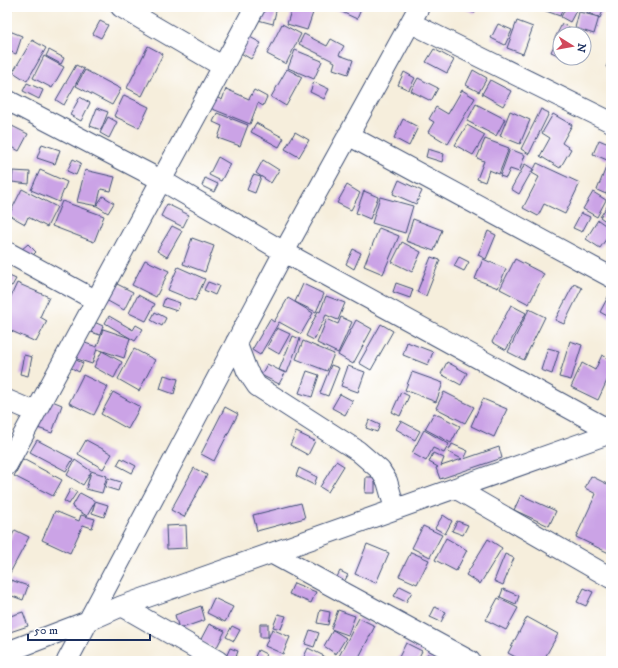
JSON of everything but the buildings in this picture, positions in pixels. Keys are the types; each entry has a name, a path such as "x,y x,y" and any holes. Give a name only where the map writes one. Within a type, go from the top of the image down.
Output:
{"street":[{"path":"121,7 222,66"},
{"path":"7,465 255,7"},
{"path":"67,661 284,252 415,15 611,122"},
{"path":"7,100 161,180 284,252 611,432"},
{"path":"348,135 611,277"},
{"path":"7,252 95,300"},
{"path":"236,342 247,372 257,386 358,451 380,470 387,481 395,509"},
{"path":"7,400 35,412"},
{"path":"7,652 88,621 122,606 611,432"},
{"path":"455,488 611,578"},
{"path":"271,553 470,661"},
{"path":"122,606 218,661"}]}
